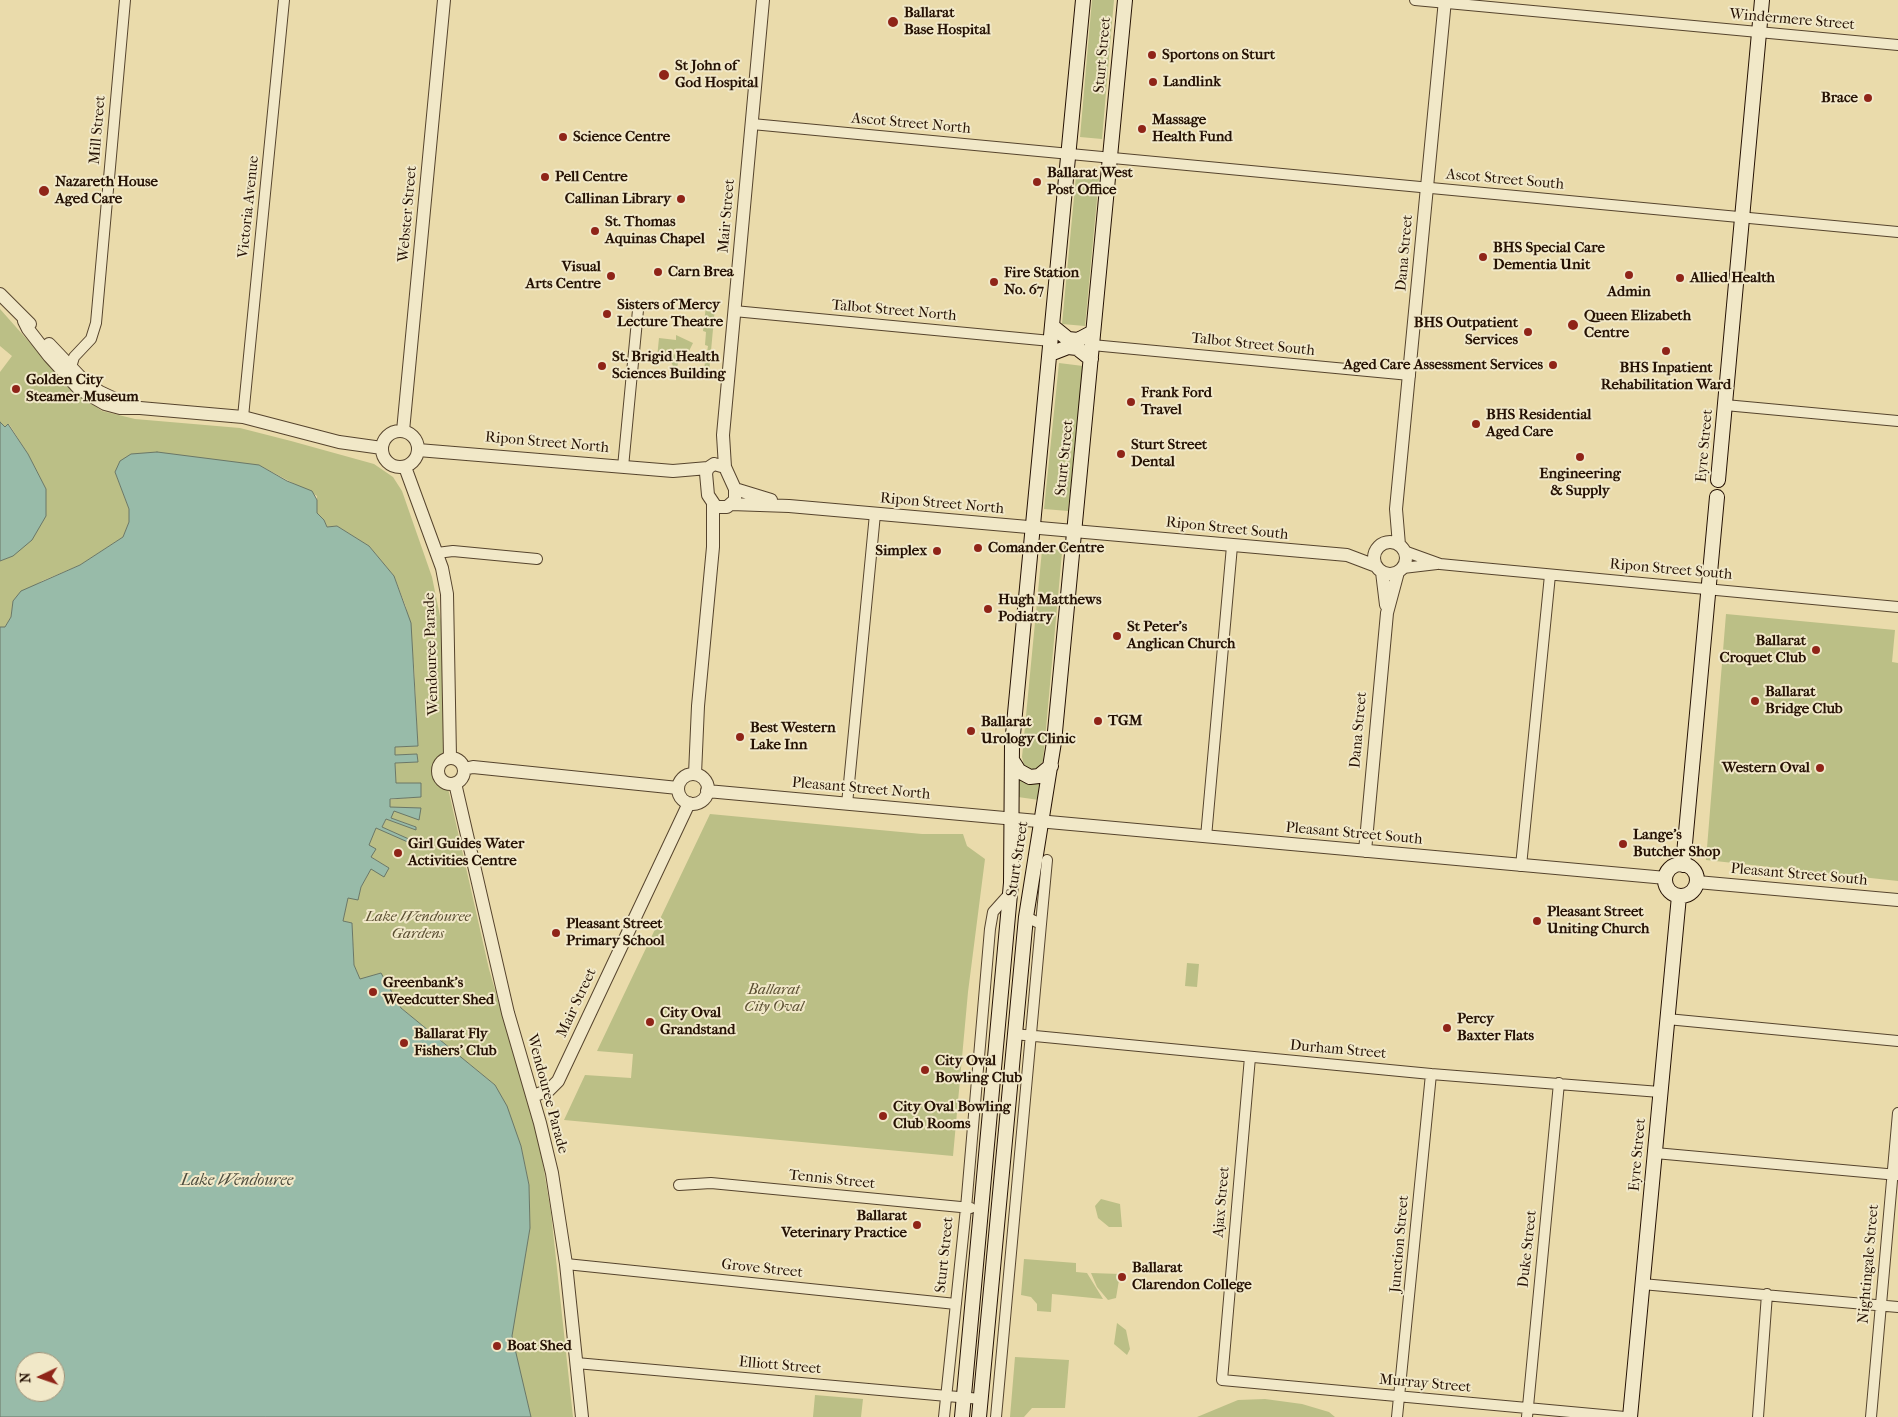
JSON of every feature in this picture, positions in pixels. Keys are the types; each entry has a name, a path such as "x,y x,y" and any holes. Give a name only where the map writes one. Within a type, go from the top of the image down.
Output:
{"main road":[{"name":"Sturt Street","path":"962,1417 1010,893 1012,760 1083,0"},
{"name":"Sturt Street","path":"979,1417 1026,917 1040,821 1051,766 1125,0"},
{"name":"Eyre Street","path":"1718,480 1762,0"},
{"path":"1051,340 1068,347 1077,348 1092,345"},
{"path":"1051,340 1078,340 1092,345"},
{"name":"Eyre Street","path":"1683,864 1717,498"},
{"path":"1012,760 1019,771 1030,777 1039,776 1051,766"},
{"path":"1683,864 1693,870 1697,882 1691,892 1679,896 1669,889 1666,878 1672,868 1683,864"},
{"name":"Eyre Street","path":"1630,1417 1679,896"}],"street":[{"name":"Mill Street","path":"65,364 96,323 125,0"},
{"name":"Victoria Avenue","path":"243,417 284,0"},
{"name":"Webster Street","path":"403,431 444,0"},
{"name":"Mair Street","path":"725,467 723,435 763,0"},
{"name":"Windermere Street","path":"1415,0 1445,1 1898,45"},
{"name":"Dana Street","path":"1402,548 1396,509 1445,1"},
{"name":"Ascot Street North","path":"752,124 1110,158"},
{"name":"Ascot Street South","path":"1110,158 1898,232"},
{"path":"0,294 24,321 32,326 65,364 85,382 100,392 140,408 243,417 339,442 382,448"},
{"path":"623,466 638,310"},
{"name":"Talbot Street North","path":"734,311 1051,340"},
{"name":"Talbot Street South","path":"1092,345 1410,375"},
{"path":"1725,405 1898,421"},
{"path":"403,431 412,435 418,450 415,460 405,466 389,463 385,459 382,448 391,433 403,431"},
{"name":"Mair Street","path":"709,467 723,435"},
{"name":"Ripon Street North","path":"418,450 673,471 709,467"},
{"path":"695,774 698,706 713,547 713,504 708,495 706,482 709,467 718,464 725,467 735,489 734,500 729,506 713,547"},
{"name":"Wendouree Parade","path":"405,466 445,583 449,610 450,757"},
{"name":"Ripon Street North","path":"673,471 706,482"},
{"name":"Eyre Street","path":"1717,498 1718,480"},
{"name":"Ripon Street North","path":"735,489 789,506"},
{"path":"713,504 722,508 729,506"},
{"name":"Ripon Street North","path":"729,506 789,506 1074,532"},
{"name":"Dana Street","path":"1381,546 1396,509"},
{"path":"847,804 875,514"},
{"name":"Ripon Street South","path":"1074,532 1347,555 1379,569"},
{"path":"1347,555 1392,542 1402,548 1406,560 1400,570 1392,574 1379,569 1374,557 1381,546"},
{"path":"1206,837 1232,546"},
{"name":"Ripon Street South","path":"1402,548 1440,564"},
{"path":"436,553 449,551 537,559"},
{"name":"Ripon Street South","path":"1400,570 1440,564 1898,607"},
{"name":"Dana Street","path":"1379,569 1387,613"},
{"name":"Dana Street","path":"1364,851 1387,613 1400,570"},
{"path":"1521,866 1550,575"},
{"path":"450,757 460,760 464,770 462,778 455,783 446,783 438,773 439,764 450,757"},
{"path":"464,770 473,767 678,788"},
{"path":"695,774 704,779 707,791 701,801 689,803 681,798 678,788 684,777 695,774"},
{"name":"Wendouree Parade","path":"455,783 508,1013 552,1173 566,1264 582,1417"},
{"name":"Pleasant Street North","path":"707,791 1040,821"},
{"name":"Mair Street","path":"532,1096 548,1090 558,1081 689,803"},
{"name":"Pleasant Street South","path":"1040,821 1666,878"},
{"name":"Sturt Street","path":"996,1417 1047,860"},
{"name":"Pleasant Street South","path":"1697,882 1898,900"},
{"name":"Sturt Street","path":"944,1417 966,1208 990,929 993,912 1010,893"},
{"name":"Sturt Street","path":"1026,917 1041,924"},
{"path":"1667,1020 1898,1041"},
{"name":"Durham Street","path":"1014,1034 1431,1074 1660,1092"},
{"name":"Ajax Street","path":"1222,1380 1250,1057"},
{"name":"Junction Street","path":"1397,1417 1431,1074"},
{"name":"Duke Street","path":"1527,1412 1559,1083"},
{"name":"Nightingale Street","path":"1871,1417 1880,1305 1895,1174 1898,1113"},
{"path":"1655,1153 1895,1174"},
{"name":"Tennis Street","path":"679,1185 711,1183 982,1209"},
{"name":"Grove Street","path":"566,1264 956,1304"},
{"path":"1642,1284 1898,1307"},
{"path":"1758,1417 1767,1294"},
{"name":"Elliott Street","path":"576,1363 981,1399"},
{"name":"Murray Street","path":"1222,1380 1399,1396 1527,1412 1625,1417"}],"green space":[{"path":"1092,0 1114,0 1102,139 1080,137"},
{"path":"1076,176 1099,178 1085,326 1062,324"},
{"path":"706,306 715,307 709,373 704,373 705,361 703,360 703,358 706,358 708,346 705,345 706,332 703,331"},
{"name":"Lake Wendouree Gardens","path":"0,309 71,389 102,411 135,419 240,428 291,441 374,464 393,477 402,491 432,577 441,621 445,775 489,969 540,1146 551,1213 573,1417 531,1417 515,1352 512,1336 514,1319 530,1228 529,1185 521,1146 495,1085 401,1008 381,973 360,980 354,965 352,923 343,921 348,897 358,899 361,887 371,868 389,868 371,857 368,845 376,827 411,840 382,828 386,819 415,829 416,827 391,818 394,810 419,819 420,808 390,808 389,800 421,796 421,783 396,783 395,763 418,762 417,754 395,755 394,747 418,746 414,666 406,607 394,576 369,546 337,526 327,527 324,520 317,513 317,496 259,465 115,472 129,509 129,522 123,537 80,565 42,581 13,601 11,617 5,627 0,627 0,561 13,556 46,489 28,454 9,424 5,427 0,422 0,372 12,356 0,346"},
{"path":"676,335 693,343 689,351 674,349 673,354 680,356 677,367 673,366 669,357 668,359 657,358 659,338 676,340"},
{"path":"1059,363 1083,366 1068,511 1044,509"},
{"path":"1044,548 1060,550 1062,553 1043,761 1037,769 1031,770 1024,765 1022,757 1042,550"},
{"path":"1726,614 1895,630 1892,662 1898,663 1898,881 1706,860"},
{"path":"1018,774 1043,777 1039,800 1018,797"},
{"name":"Ballarat City Oval","path":"710,814 922,834 963,834 967,846 985,859 968,992 953,1156 564,1120 585,1075 631,1078 633,1054 597,1051"},
{"path":"1187,963 1199,964 1197,987 1185,986"},
{"path":"1101,1199 1120,1204 1122,1227 1109,1227 1098,1218 1095,1206"},
{"path":"1024,1259 1076,1263 1076,1272 1087,1273 1103,1299 1052,1294 1051,1312 1037,1311 1037,1304 1031,1297 1021,1295"},
{"path":"1091,1273 1120,1274 1116,1298 1108,1300 1097,1287"},
{"path":"1117,1323 1126,1330 1130,1349 1127,1355 1114,1344"},
{"path":"1015,1357 1069,1360 1065,1408 1032,1408 1024,1417 1010,1417"},
{"path":"815,1395 863,1399 861,1417 813,1417"},
{"path":"1265,1399 1302,1404 1329,1412 1335,1417 1197,1417 1238,1400"}],"water":[{"path":"0,422 5,427 8,424 28,454 46,489 46,516 32,540 13,556 0,561"},
{"name":"Lake Wendouree","path":"157,452 259,465 287,481 312,491 317,500 317,513 324,520 327,527 337,526 369,546 394,576 411,623 418,746 395,747 395,755 417,754 418,762 395,763 396,783 421,783 421,797 390,799 390,807 421,808 419,820 394,811 391,818 416,827 416,830 386,819 382,827 411,840 410,843 376,828 369,845 376,849 371,857 389,868 384,877 371,869 361,887 358,900 348,898 343,921 352,923 354,965 360,979 381,973 401,1008 495,1085 507,1106 521,1146 529,1185 530,1228 512,1336 531,1417 0,1417 0,627 5,627 11,617 13,601 21,591 80,565 123,537 129,522 129,509 115,472 120,461 131,454"}],"place":[{"name":"Ballarat Base Hospital","path":"893,22"},
{"name":"Sportons on Sturt","path":"1152,55"},
{"name":"St John of God Hospital","path":"664,75"},
{"name":"Landlink","path":"1153,82"},
{"name":"Brace","path":"1868,98"},
{"name":"Massage Health Fund","path":"1142,129"},
{"name":"Science Centre","path":"563,137"},
{"name":"Pell Centre","path":"545,177"},
{"name":"Ballarat West Post Office","path":"1037,182"},
{"name":"Nazareth House Aged Care","path":"44,191"},
{"name":"Callinan Library","path":"681,199"},
{"name":"St. Thomas Aquinas Chapel","path":"595,231"},
{"name":"BHS Special Care Dementia Unit","path":"1483,257"},
{"name":"Carn Brea","path":"658,272"},
{"name":"Admin","path":"1629,275"},
{"name":"Visual Arts Centre","path":"611,276"},
{"name":"Allied Health","path":"1680,278"},
{"name":"Fire Station No. 67","path":"994,282"},
{"name":"Sisters of Mercy Lecture Theatre","path":"607,314"},
{"name":"Queen Elizabeth Centre","path":"1573,325"},
{"name":"BHS Outpatient Services","path":"1528,332"},
{"name":"BHS Inpatient Rehabilitation Ward","path":"1666,351"},
{"name":"Aged Care Assessment Services","path":"1553,365"},
{"name":"St. Brigid Health Sciences Building","path":"602,366"},
{"name":"Golden City Steamer Museum","path":"16,389"},
{"name":"Frank Ford Travel","path":"1131,402"},
{"name":"BHS Residential Aged Care","path":"1476,424"},
{"name":"Sturt Street Dental","path":"1121,454"},
{"name":"Engineering & Supply","path":"1580,457"},
{"name":"Comander Centre","path":"978,548"},
{"name":"Simplex","path":"937,551"},
{"name":"Hugh Matthews Podiatry","path":"988,609"},
{"name":"St Peter's Anglican Church","path":"1117,636"},
{"name":"Ballarat Croquet Club","path":"1816,650"},
{"name":"Ballarat Bridge Club","path":"1755,701"},
{"name":"TGM","path":"1098,721"},
{"name":"Ballarat Urology Clinic","path":"971,731"},
{"name":"Best Western Lake Inn","path":"740,737"},
{"name":"Western Oval","path":"1820,768"},
{"name":"Lange's Butcher Shop","path":"1623,844"},
{"name":"Girl Guides Water Activities Centre","path":"398,853"},
{"name":"Pleasant Street Uniting Church","path":"1537,921"},
{"name":"Pleasant Street Primary School","path":"556,933"},
{"name":"Greenbank's Weedcutter Shed","path":"373,992"},
{"name":"City Oval Grandstand","path":"650,1022"},
{"name":"Percy Baxter Flats","path":"1447,1028"},
{"name":"Ballarat Fly Fishers' Club","path":"404,1043"},
{"name":"City Oval Bowling Club","path":"925,1070"},
{"name":"City Oval Bowling Club Rooms","path":"883,1116"},
{"name":"Ballarat Veterinary Practice","path":"917,1225"},
{"name":"Ballarat Clarendon College","path":"1122,1277"},
{"name":"Boat Shed","path":"497,1346"}]}
